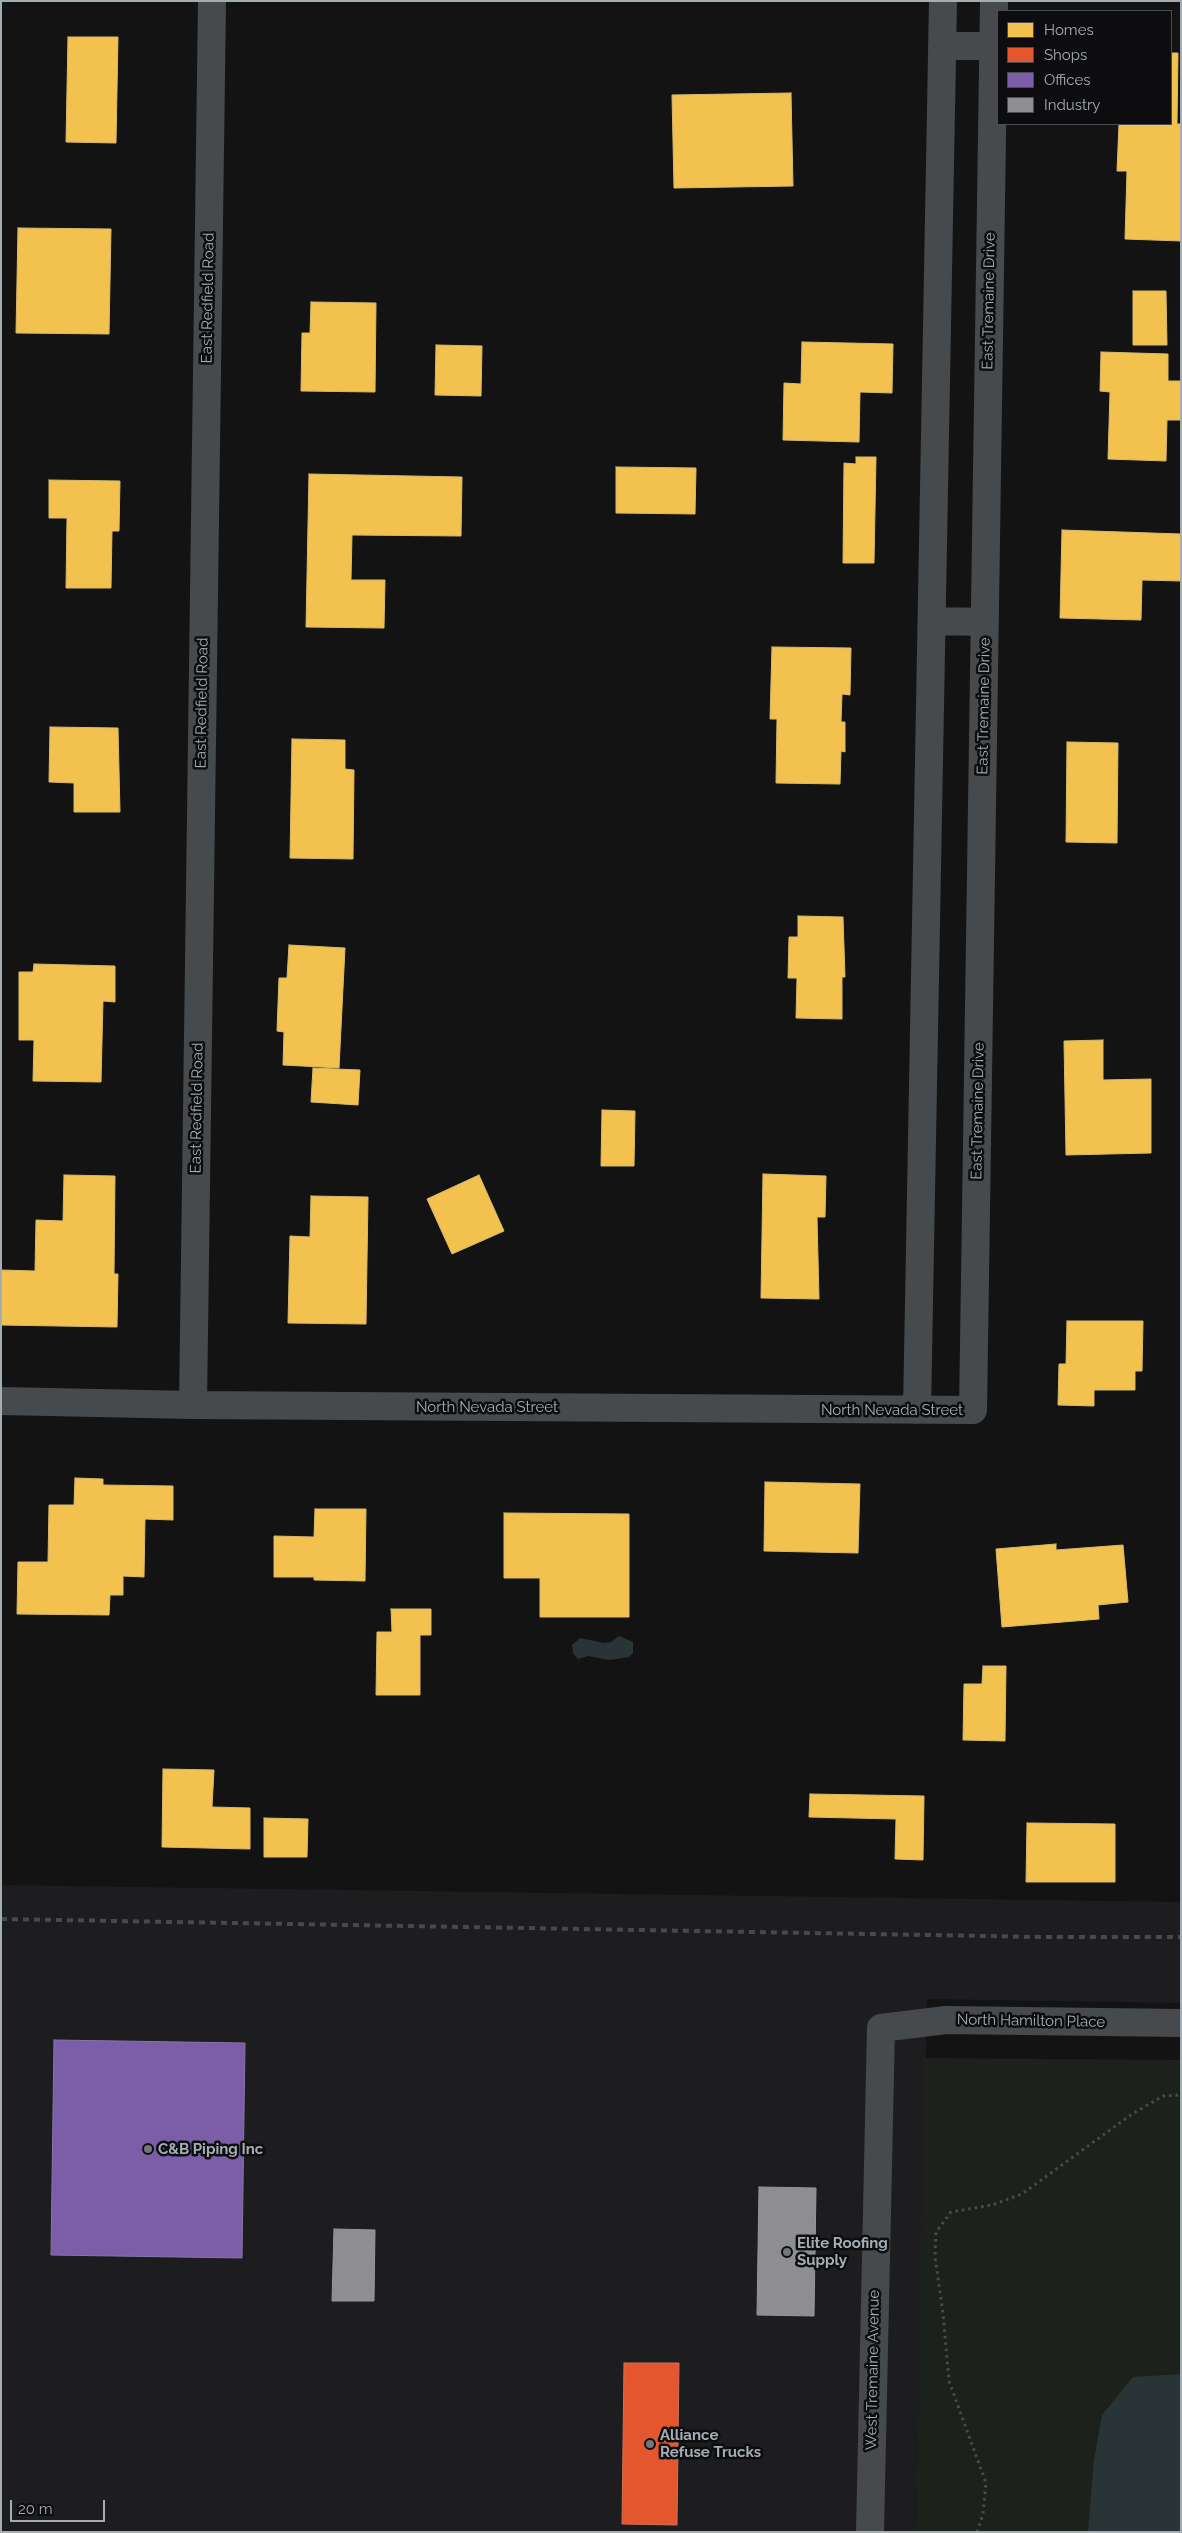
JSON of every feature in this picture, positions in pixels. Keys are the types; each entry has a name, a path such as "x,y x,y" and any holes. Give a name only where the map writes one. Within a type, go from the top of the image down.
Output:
{"street":[{"name":"East Redfield Road","path":"192,1405 212,1"},
{"path":"918,1410 943,1"},
{"name":"East Tremaine Drive","path":"973,1410 994,1"},
{"path":"942,46 993,46"},
{"path":"932,621 985,622"},
{"name":"North Nevada Street","path":"1,1401 192,1405 973,1410"},
{"name":"North Hamilton Place","path":"881,2028 946,2020 1181,2023"},
{"name":"West Tremaine Avenue","path":"870,2532 881,2028"}],"path":[{"path":"977,2532 983,2514 986,2483 948,2381 943,2313 935,2257 936,2232 952,2212 992,2205 1022,2194 1132,2114 1163,2096 1181,2095"}],"shaded area":[{"path":"619,1636 633,1642 633,1653 629,1657 610,1660 588,1656 578,1659 573,1653 572,1645 580,1638 604,1643 611,1642"},
{"path":"1,1885 1181,1902 1181,2003 927,1999 916,2532 1,2532"},
{"path":"924,2058 1181,2060 1181,2532 916,2532"},
{"path":"1181,2374 1181,2532 1088,2532 1094,2460 1102,2415 1133,2377"}],"building: Homes":[{"path":"68,37 118,37 116,143 66,142"},
{"path":"1172,53 1178,53 1177,124 1181,124 1181,241 1125,239 1127,171 1117,171 1119,125 1172,125"},
{"path":"791,93 793,186 674,188 672,95"},
{"path":"18,228 111,229 109,334 16,333"},
{"path":"1133,291 1166,291 1167,345 1133,345"},
{"path":"311,302 376,303 375,392 301,391 302,333 310,333"},
{"path":"802,342 893,344 892,393 860,392 859,442 783,440 784,383 801,384"},
{"path":"436,345 482,346 481,396 435,395"},
{"path":"1101,352 1168,354 1168,381 1181,381 1181,420 1167,420 1166,461 1108,459 1110,392 1100,391"},
{"path":"856,457 876,457 874,563 843,563 844,463 856,464"},
{"path":"616,467 696,468 695,514 616,513"},
{"path":"309,474 462,477 461,536 352,535 351,580 385,580 384,628 306,627"},
{"path":"49,480 120,481 119,531 112,531 111,588 66,588 67,518 49,518"},
{"path":"1062,530 1181,534 1181,581 1142,580 1141,620 1060,618"},
{"path":"772,647 851,648 850,695 842,694 841,722 845,722 845,752 841,751 840,784 776,783 777,719 770,719"},
{"path":"50,727 118,728 120,812 74,812 74,783 49,782"},
{"path":"292,739 345,740 345,769 354,770 353,859 290,858"},
{"path":"1067,742 1118,743 1117,843 1066,842"},
{"path":"798,916 843,917 845,977 842,977 842,1019 796,1018 797,978 788,978 789,937 798,937"},
{"path":"289,945 345,948 339,1068 283,1065 284,1032 277,1031 279,978 287,978"},
{"path":"34,964 115,966 115,1002 103,1001 101,1082 33,1081 34,1040 19,1040 19,972 33,972"},
{"path":"1103,1040 1103,1080 1151,1079 1151,1153 1066,1155 1064,1041"},
{"path":"313,1068 360,1070 358,1105 311,1102"},
{"path":"602,1110 635,1111 634,1166 601,1166"},
{"path":"763,1174 826,1176 825,1217 817,1217 819,1299 761,1298"},
{"path":"64,1175 115,1176 114,1274 118,1274 117,1327 1,1325 1,1270 35,1271 36,1220 63,1221"},
{"path":"479,1175 504,1231 452,1254 427,1199"},
{"path":"311,1196 368,1197 366,1324 288,1323 290,1236 310,1237"},
{"path":"1067,1321 1143,1321 1142,1371 1135,1371 1135,1390 1094,1390 1094,1406 1058,1405 1059,1364 1066,1364"},
{"path":"75,1478 103,1479 103,1485 173,1486 173,1520 145,1519 144,1577 123,1576 123,1595 110,1595 109,1615 17,1614 18,1562 48,1562 49,1505 74,1505"},
{"path":"765,1482 860,1484 858,1553 764,1551"},
{"path":"315,1509 366,1509 365,1581 314,1580 314,1577 274,1577 274,1536 314,1537"},
{"path":"504,1513 629,1514 629,1617 540,1617 540,1578 504,1578"},
{"path":"1056,1544 1056,1550 1123,1545 1128,1602 1098,1605 1099,1619 1002,1627 996,1549"},
{"path":"391,1609 431,1609 431,1635 420,1635 420,1695 376,1695 377,1632 392,1632"},
{"path":"983,1666 1006,1666 1005,1741 963,1740 964,1684 982,1684"},
{"path":"163,1769 214,1770 212,1807 250,1808 250,1849 162,1847"},
{"path":"810,1794 924,1796 923,1860 895,1859 896,1819 809,1817"},
{"path":"264,1818 308,1819 307,1857 264,1857"},
{"path":"1027,1823 1115,1824 1115,1882 1026,1882"}],"building: Shops":[{"name":"Alliance Refuse Trucks","path":"624,2363 679,2363 677,2525 622,2524"}],"building: Offices":[{"name":"C&B Piping Inc","path":"54,2040 245,2043 242,2258 51,2255"}],"building: Industry":[{"name":"Elite Roofing Supply","path":"759,2187 816,2188 814,2316 757,2315"},
{"path":"334,2229 375,2230 374,2301 332,2301"}],"railway":[{"path":"1,1919 1045,1937 1181,1937"}],"place":[{"name":"C&B Piping Inc","path":"148,2149"},
{"name":"Elite Roofing Supply","path":"787,2252"},
{"name":"Alliance Refuse Trucks","path":"650,2444"}]}
